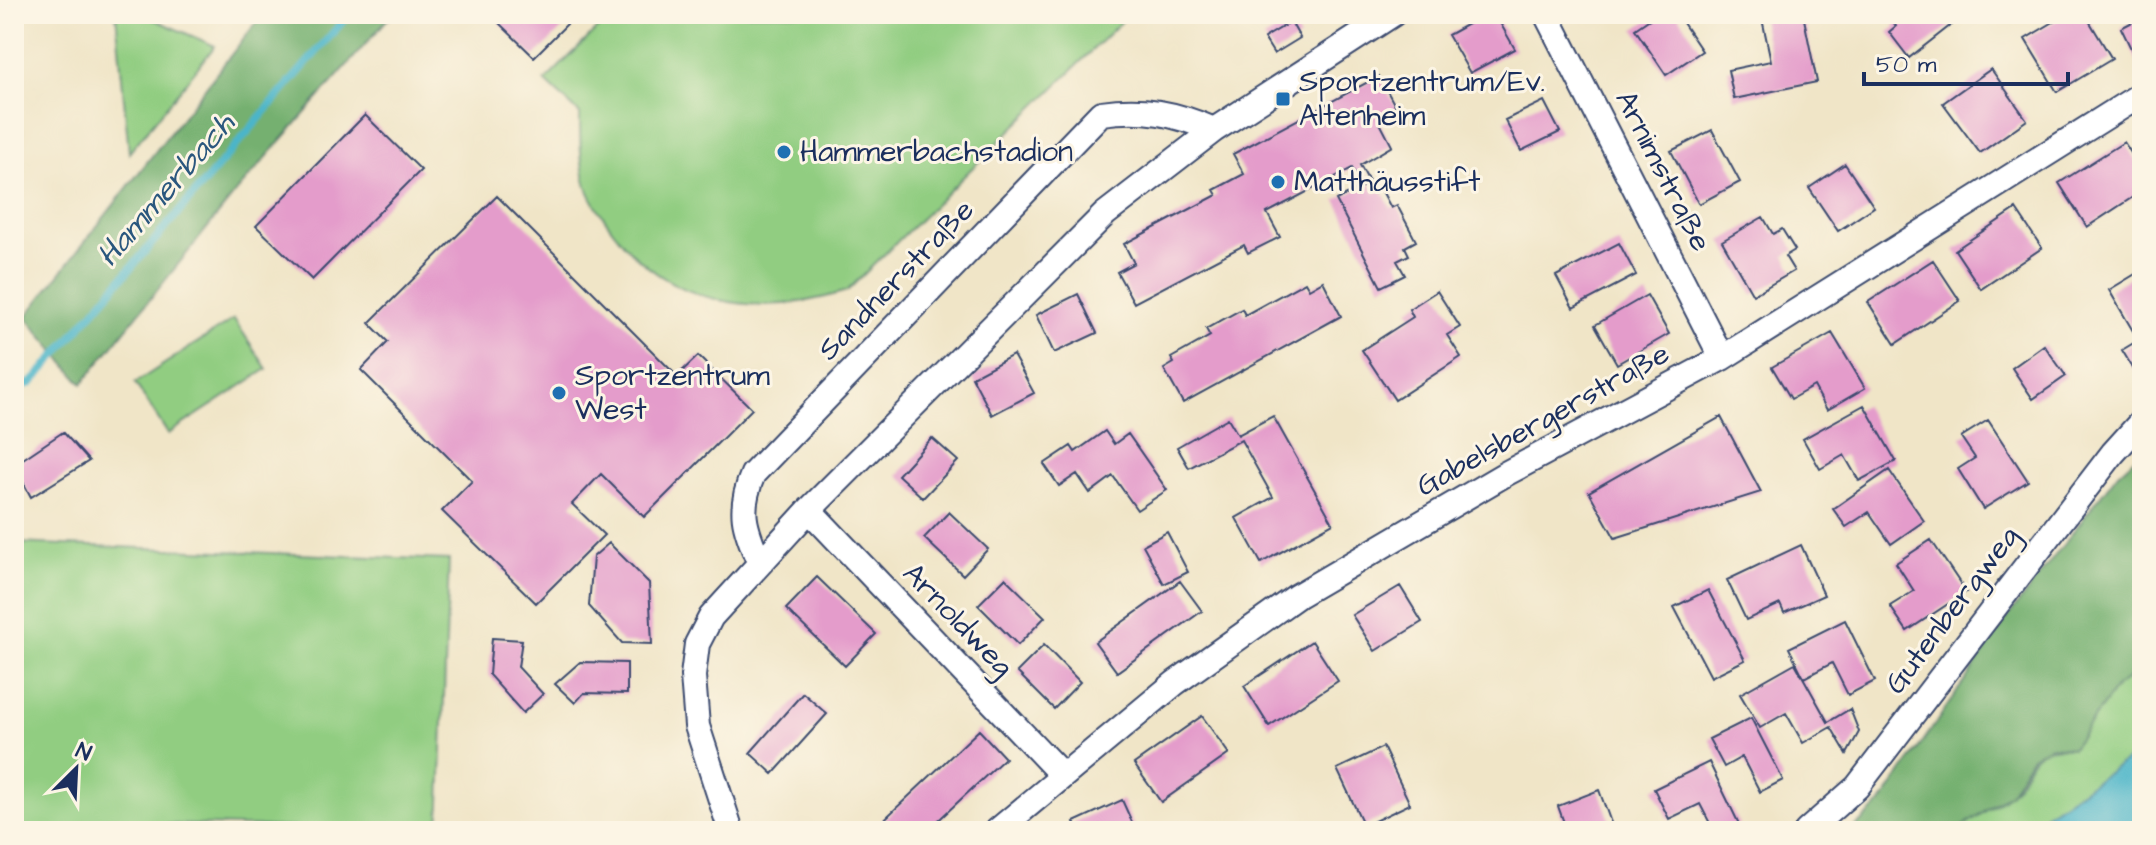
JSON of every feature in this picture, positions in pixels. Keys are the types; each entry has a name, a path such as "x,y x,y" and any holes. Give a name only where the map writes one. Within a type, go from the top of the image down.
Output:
{"street":[{"path":"731,831 697,726 693,676 697,644 711,617 759,561 1105,214 1214,130 1393,14"},
{"name":"Arnimstraße","path":"1546,14 1722,358"},
{"name":"Gabelsbergerstraße","path":"997,831 1061,774 1175,683 1297,596 1507,473 1722,358 2142,94"},
{"name":"Sandnerstraße","path":"759,561 746,531 743,497 753,474 1101,113 1135,109 1175,114 1214,130"},
{"name":"Gutenbergweg","path":"1807,831 1857,787 2103,466 2142,421"},
{"name":"Arnoldweg","path":"809,510 1061,774"}],"green space":[{"path":"116,14 142,14 215,46 129,153"},
{"path":"263,14 392,14 237,191 82,384 26,317"},
{"name":"Hammerbachstadion","path":"612,14 1129,14 847,291 814,300 749,304 718,300 660,276 635,255 612,229 589,193 582,160 580,114 545,81"},
{"path":"234,319 267,369 168,434 135,383"},
{"path":"2142,451 2142,670 2117,686 2072,748 2051,746 2032,756 2010,793 1956,831 1851,831 1881,803 2011,613 2118,473"},
{"path":"14,543 449,560 439,831 117,823 115,831 14,831"},
{"path":"2142,670 2142,750 2021,831 1956,831 2008,795 2037,754 2044,750 2072,748 2117,686"}],"water":[{"path":"2142,750 2142,831 2021,831"}],"building":[{"path":"508,14 577,14 534,57 499,23"},
{"path":"1486,14 1495,14 1515,49 1470,73 1448,35"},
{"path":"1657,14 1677,14 1702,51 1666,75 1635,29"},
{"path":"1761,14 1803,14 1817,82 1734,99 1728,70 1771,61"},
{"path":"1887,14 1965,14 1909,58 1889,32 1896,26"},
{"path":"2067,14 2085,14 2112,59 2057,92 2025,39"},
{"path":"2142,17 2142,64 2139,65 2121,28"},
{"path":"1291,22 1300,38 1274,54 1264,38"},
{"path":"1991,69 2027,120 1980,153 1943,103"},
{"name":"Matthäusstift","path":"1379,76 1399,113 1380,123 1392,146 1360,165 1375,193 1381,189 1391,208 1397,205 1416,241 1405,247 1409,255 1397,261 1405,275 1381,287 1336,200 1362,187 1352,168 1267,213 1280,237 1248,253 1244,245 1134,303 1117,272 1134,263 1124,244 1217,195 1214,190 1244,174 1233,154"},
{"path":"1544,101 1560,132 1521,151 1505,120"},
{"path":"365,115 421,170 312,280 256,226"},
{"path":"1712,130 1740,182 1699,204 1671,151"},
{"path":"2124,142 2142,170 2142,191 2087,227 2059,183"},
{"path":"1845,164 1874,207 1838,231 1809,188"},
{"name":"Sportzentrum West","path":"497,196 677,376 698,356 752,409 644,517 601,474 572,504 604,535 536,603 442,511 472,481 361,370 388,342 369,323"},
{"path":"2016,209 2042,248 1981,289 1955,250"},
{"path":"1763,217 1773,234 1782,229 1795,250 1785,256 1794,271 1753,295 1722,241"},
{"path":"1619,243 1636,275 1573,308 1556,276"},
{"path":"1933,260 1960,301 1895,344 1868,302"},
{"path":"2142,270 2142,326 2133,331 2109,290"},
{"path":"1323,281 1341,316 1183,403 1164,369 1174,363 1171,358 1210,336 1206,329 1242,309 1245,315 1305,282 1309,289"},
{"path":"1437,291 1460,327 1447,335 1461,357 1395,400 1362,350 1413,317 1409,309"},
{"path":"1078,294 1097,333 1054,353 1036,315"},
{"path":"1647,295 1669,334 1617,364 1595,325"},
{"path":"1832,333 1865,388 1827,410 1814,386 1791,399 1772,367"},
{"path":"2142,338 2142,372 2137,375 2122,350"},
{"path":"2044,345 2066,376 2033,399 2012,368"},
{"path":"1013,355 1034,393 992,415 972,377"},
{"path":"1864,405 1896,461 1859,481 1844,455 1820,469 1803,439"},
{"path":"1273,416 1333,523 1261,563 1236,518 1273,497 1241,440 1189,468 1177,447 1228,418 1238,435"},
{"path":"1721,417 1761,492 1615,538 1589,492"},
{"path":"1988,420 2028,481 1983,509 1958,469 1975,458 1961,437"},
{"path":"1105,431 1114,444 1128,434 1167,490 1137,510 1113,476 1090,493 1077,474 1059,486 1044,464 1071,446 1075,452"},
{"path":"63,432 89,461 31,497 14,465"},
{"path":"932,438 958,461 923,498 898,475"},
{"path":"1889,470 1924,521 1891,544 1869,512 1846,527 1833,509"},
{"path":"949,512 988,549 963,575 924,538"},
{"path":"1167,532 1188,572 1164,584 1143,545"},
{"path":"1931,540 1966,592 1907,631 1890,606 1914,591 1896,563"},
{"path":"609,543 649,583 652,644 622,643 589,606 593,557"},
{"path":"1801,545 1824,595 1784,613 1780,604 1746,620 1727,580"},
{"path":"817,577 876,634 845,666 786,609"},
{"path":"1005,578 1045,617 1018,645 978,605"},
{"path":"1180,581 1202,611 1117,672 1095,642"},
{"path":"1400,586 1422,622 1375,651 1352,615"},
{"path":"1708,590 1745,660 1711,677 1674,607"},
{"path":"1845,620 1875,681 1848,695 1832,663 1804,678 1789,648"},
{"path":"492,638 522,640 518,667 543,694 523,713 489,675"},
{"path":"1312,641 1338,681 1269,726 1244,686"},
{"path":"1044,645 1080,682 1054,709 1017,672"},
{"path":"580,662 627,663 627,694 584,693 575,703 555,684"},
{"path":"1795,663 1828,722 1850,709 1859,732 1847,754 1831,727 1803,743 1786,713 1760,728 1740,694"},
{"path":"803,693 827,714 773,774 750,753"},
{"path":"1202,716 1229,754 1161,802 1134,764"},
{"path":"1751,718 1783,780 1760,792 1742,757 1724,767 1709,739"},
{"path":"979,730 1005,758 927,831 874,829"},
{"path":"1383,747 1410,804 1364,826 1337,769"},
{"path":"1709,762 1739,824 1724,831 1714,831 1700,804 1669,819 1654,789"},
{"path":"1599,790 1613,828 1567,831 1558,806"},
{"path":"1122,800 1136,831 1078,831 1074,822"}],"waterway":[{"name":"Hammerbach","path":"14,387 32,383 349,14"}],"place":[{"name":"Sportzentrum/Ev. Altenheim","path":"1283,99"},
{"name":"Hammerbachstadion","path":"784,152"},
{"name":"Matthäusstift","path":"1278,182"},
{"name":"Sportzentrum West","path":"559,393"}]}
